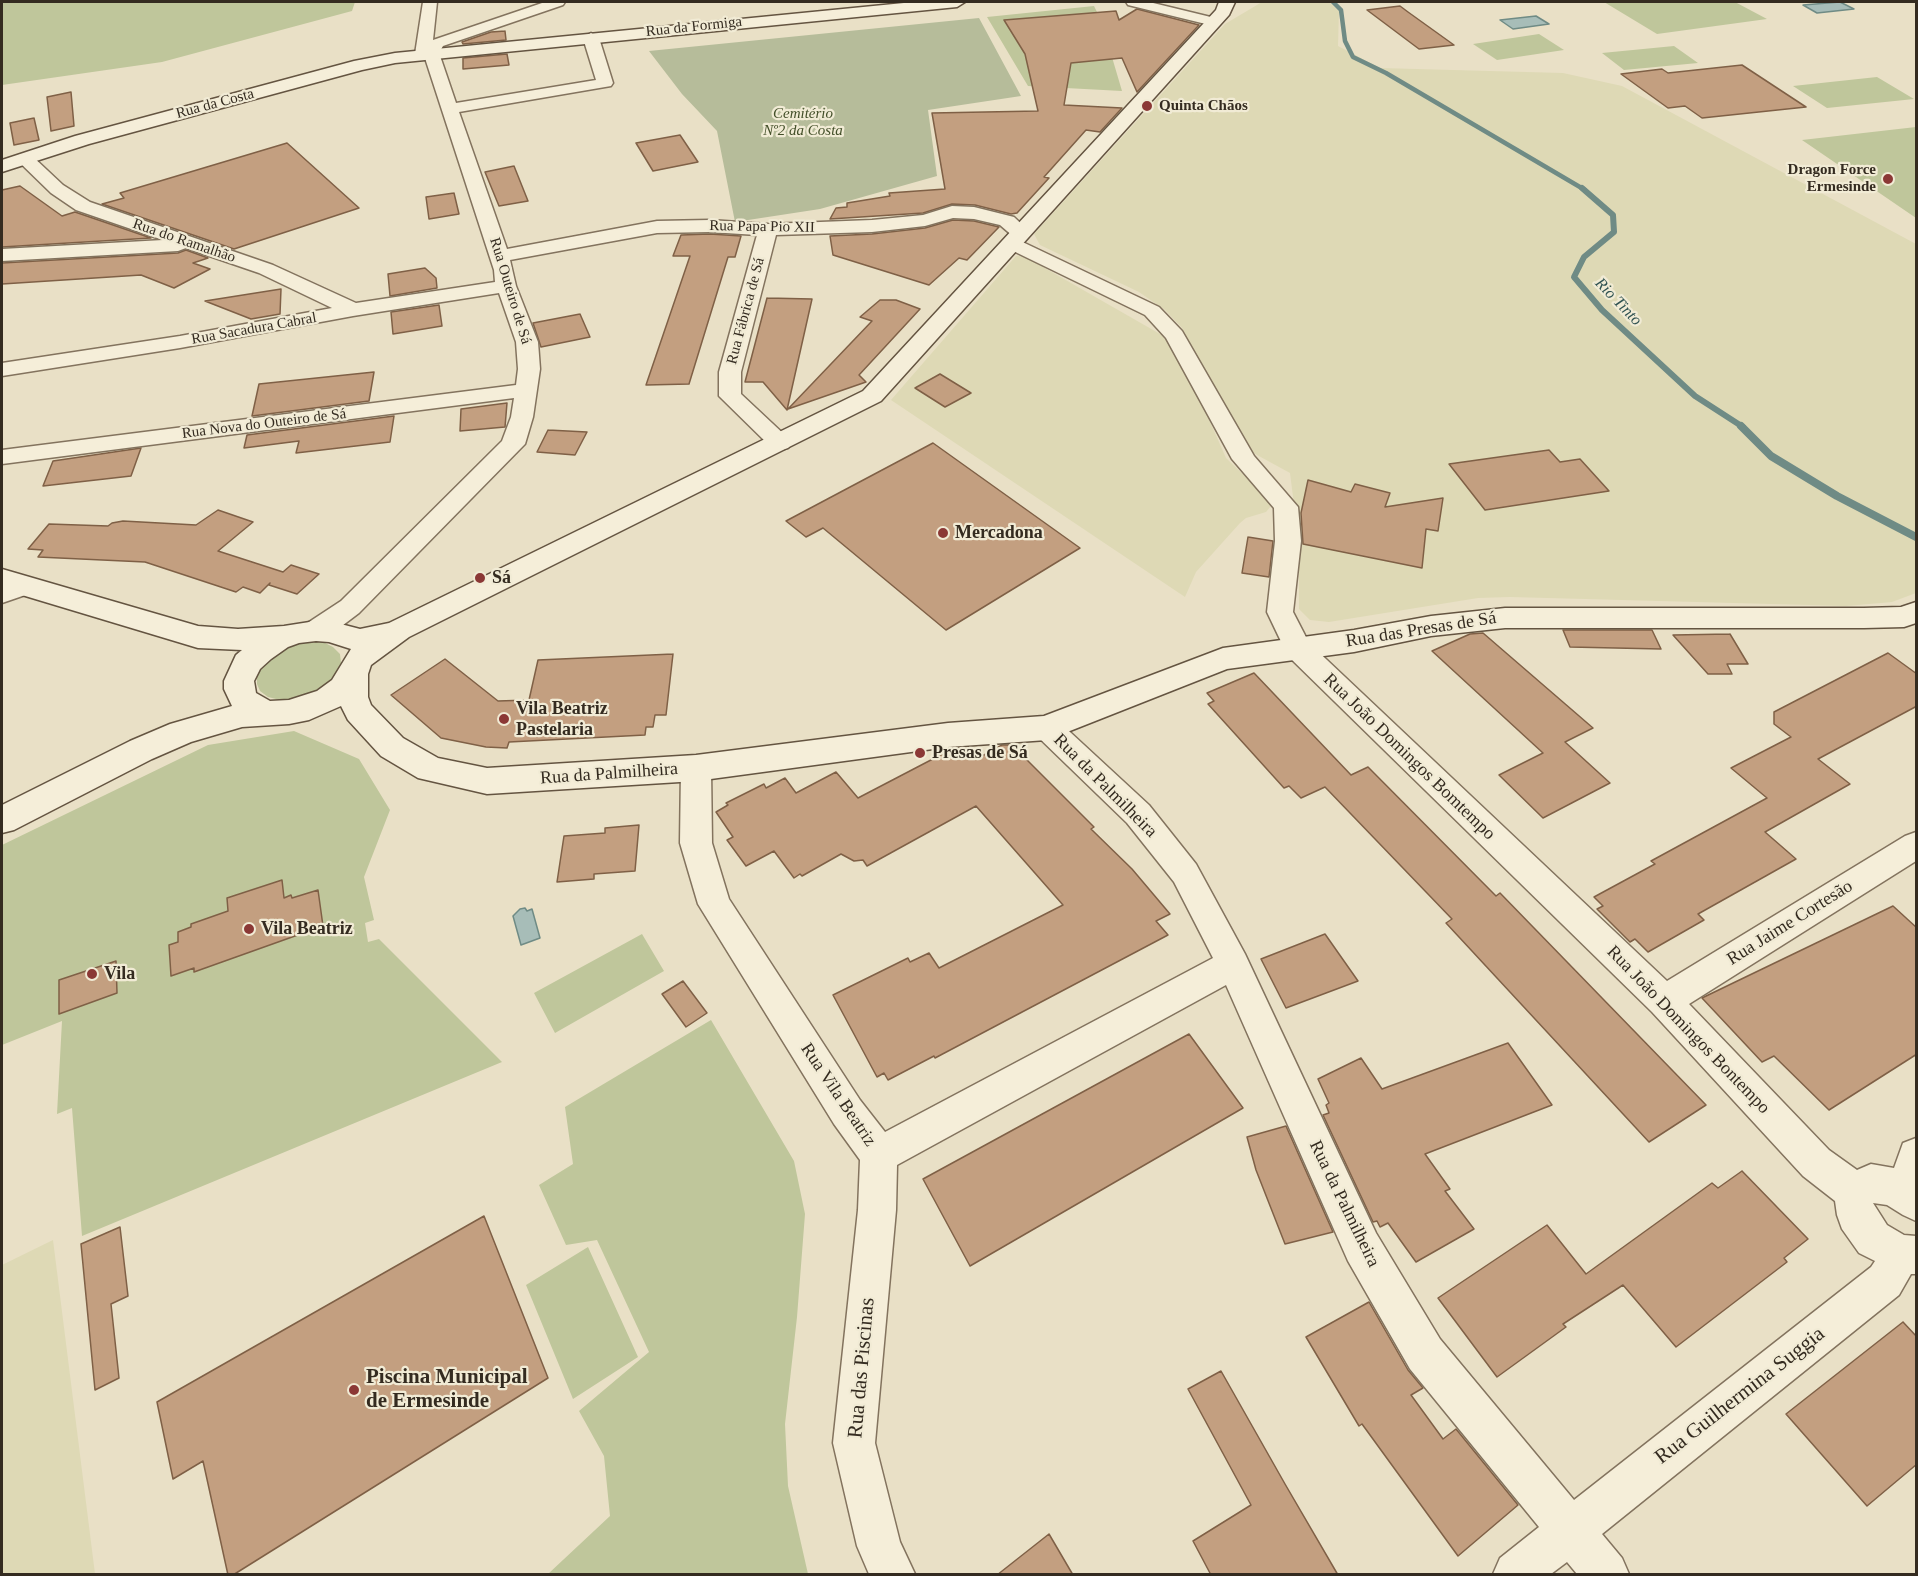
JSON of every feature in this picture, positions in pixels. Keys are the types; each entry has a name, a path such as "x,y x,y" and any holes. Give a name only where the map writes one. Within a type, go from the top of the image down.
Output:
{"street":[{"path":"427,54 430,2"},
{"path":"427,54 438,43 558,2"},
{"name":"Rua da Formiga","path":"427,54 957,2"},
{"path":"1133,2 1222,12"},
{"path":"141,750 214,722 242,715 309,708 343,688 353,658 399,630 872,396 1222,12 1245,2"},
{"path":"450,109 605,83 591,38"},
{"name":"Rua Outeiro de Sá","path":"306,632 335,620 357,601 513,444 522,417 529,369 527,342 506,285 500,256 450,109 427,54"},
{"name":"Rua da Costa","path":"2,166 82,140 360,65 427,54"},
{"name":"Rua do Ramalhão","path":"25,159 57,189 83,206 267,269 353,310"},
{"name":"Rua Papa Pio XII","path":"500,256 657,227 710,226 768,230 872,226 925,220 952,212 974,213 1007,221 1016,238 1152,311 1175,335 1244,459 1286,507 1288,541 1280,612 1298,649"},
{"name":"Rua Fábrica de Sá","path":"768,230 730,372 730,396 780,443"},
{"path":"2,255 193,244"},
{"name":"Rua Sacadura Cabral","path":"2,370 180,342 506,285"},
{"name":"Rua Nova do Outeiro de Sá","path":"2,458 526,390"},
{"path":"7,587 198,637 238,640 306,632 333,632 353,658"},
{"name":"Rua das Presas de Sá","path":"1047,728 1223,659 1298,649 1431,626 1505,618 1864,618 1904,616 1917,612"},
{"path":"2,820 141,750 195,716 241,676 260,651 277,640 306,632"},
{"path":"198,637 223,652 241,676 239,689 244,700 254,708 280,712"},
{"name":"Rua João Domingos Bomtempo","path":"1298,649 1521,863"},
{"name":"Rua da Palmilheira","path":"353,658 352,697 359,712 370,726 392,747 430,769 487,781 696,768 948,735 1047,728 1138,814 1185,873 1233,964 1362,1247 1425,1354 1606,1575"},
{"name":"Rua da Palmilheira","path":"280,712 317,710 338,712 356,717 370,726"},
{"name":"Rua Vila Beatriz","path":"696,768 696,843 714,904 847,1112 879,1155 1233,964"},
{"name":"Rua Jaime Cortesão","path":"1664,1001 1917,845"},
{"name":"Rua João Domingos Bontempo","path":"1521,863 1664,1001 1816,1163 1856,1193"},
{"name":"Rua das Piscinas","path":"879,1155 877,1210 854,1443 879,1546 892,1575"},
{"path":"1909,1254 1880,1244 1863,1228 1856,1215 1854,1203 1856,1193 1871,1183 1894,1187 1911,1198 1917,1156"},
{"name":"Rua Guilhermina Suggia","path":"1571,1530 1885,1281 1909,1254"},
{"path":"1516,1575 1571,1530"}],"shaded area":[{"path":"1262,2 1329,2 1339,11 1338,46 1380,68 1563,73 1622,86 1916,244 1916,593 1892,602 1846,606 1478,598 1329,622 1310,620 1299,609 1299,544 1290,473 1246,449 1182,328 1165,310 1139,292 1040,245 1034,234 1225,24"},
{"path":"1022,255 1167,338 1193,383 1226,458 1256,487 1271,506 1266,512 1246,518 1240,523 1196,572 1185,597 891,400 1016,256"},
{"path":"53,1240 95,1574 2,1574 2,1265"}],"green space":[{"path":"2,2 355,2 352,11 162,62 2,85"},
{"path":"1604,2 1735,2 1767,19 1657,34"},
{"path":"1094,6 1101,20 1122,91 1028,86 987,17"},
{"name":"Cemitério Nº2 da Costa","path":"979,18 1021,96 928,110 937,176 820,209 735,222 717,131 682,94 649,51"},
{"path":"1539,34 1564,50 1497,60 1473,44"},
{"path":"1674,46 1698,63 1624,70 1602,53"},
{"path":"1877,77 1914,99 1827,108 1793,86"},
{"name":"Dragon Force Ermesinde","path":"1916,127 1916,218 1802,140"},
{"path":"311,641 323,642 340,654 341,663 338,673 331,682 307,696 293,699 280,700 268,697 260,691 257,675 261,665 283,648"},
{"path":"294,731 359,759 390,810 364,877 374,920 365,923 368,942 379,939 502,1062 82,1236 72,1108 57,1114 62,1021 2,1045 2,845 208,745"},
{"path":"642,934 664,971 555,1033 534,993"},
{"path":"711,1020 794,1161 805,1214 797,1317 785,1424 788,1486 808,1574 548,1574 610,1516 604,1456 579,1411 649,1352 597,1240 566,1245 539,1185 573,1164 565,1107"},
{"path":"588,1247 638,1357 573,1399 526,1285"}],"water":[{"path":"1840,2 1854,9 1817,13 1803,5"},
{"path":"1536,16 1549,24 1513,29 1500,20"},
{"path":"525,908 527,911 532,909 540,938 521,945 513,916 520,909"}],"building":[{"path":"1400,6 1454,45 1419,49 1367,10"},
{"path":"1137,9 1199,25 1137,92 1122,58 1071,63 1064,105 1122,108 1100,132 1086,130 1044,177 1049,178 1017,213 1011,214 975,205 952,204 923,213 830,219 836,208 847,207 847,203 890,196 889,193 945,189 932,113 1038,111 1025,54 1004,20 1116,11 1119,20"},
{"path":"505,31 506,40 463,44 462,42 491,32"},
{"path":"507,54 509,65 463,69 463,58"},
{"path":"1742,65 1806,107 1702,118 1685,106 1668,108 1621,74 1662,69 1668,73"},
{"path":"71,92 74,126 51,131 47,97"},
{"path":"34,118 39,140 14,145 10,123"},
{"path":"680,135 698,162 653,171 636,143"},
{"path":"287,143 359,208 234,249 102,204 124,198 120,193"},
{"path":"514,166 528,201 499,206 485,172"},
{"path":"20,186 62,216 75,212 151,238 2,247 2,190"},
{"path":"454,193 459,214 429,219 426,197"},
{"path":"953,220 974,221 999,227 967,260 959,258 929,285 833,255 830,236 925,228"},
{"path":"681,235 741,236 735,257 728,257 689,384 646,385 690,256 673,256"},
{"path":"186,250 208,258 193,263 210,269 174,288 141,275 2,284 2,263 178,253"},
{"path":"425,268 436,278 437,288 390,296 388,274"},
{"path":"281,289 280,314 251,319 205,301"},
{"path":"767,298 812,299 787,410 763,382 745,382"},
{"path":"880,300 896,300 920,309 859,375 866,382 788,409 872,321 860,317"},
{"path":"439,305 442,326 393,334 391,312"},
{"path":"580,314 590,337 541,347 533,323"},
{"path":"374,372 369,401 252,416 259,384"},
{"path":"940,374 971,393 945,407 915,388"},
{"path":"507,403 505,427 460,431 461,409"},
{"path":"394,416 390,442 296,453 299,441 244,448 247,435"},
{"path":"548,430 587,432 575,455 537,452"},
{"name":"Mercadona","path":"933,443 1080,548 946,630 823,528 806,537 786,521"},
{"path":"141,448 131,476 43,486 53,461"},
{"path":"1549,450 1560,462 1580,459 1609,491 1485,510 1449,464"},
{"path":"1308,480 1351,492 1355,484 1390,493 1385,507 1443,498 1438,531 1426,529 1422,568 1303,544 1301,513"},
{"path":"218,510 253,522 218,551 283,572 291,565 319,574 297,594 269,585 270,583 260,593 243,587 236,592 145,562 38,557 43,550 28,549 49,524 108,526 123,521 196,525"},
{"path":"1248,537 1273,541 1269,577 1242,573"},
{"path":"1563,630 1652,630 1661,649 1570,647"},
{"path":"1483,633 1593,728 1565,742 1610,783 1543,818 1499,775 1543,753 1432,651 1470,634"},
{"path":"1730,634 1748,664 1727,664 1732,674 1708,674 1673,635"},
{"path":"1888,653 1917,674 1917,706 1818,759 1850,784 1765,832 1796,859 1698,914 1704,920 1648,952 1635,939 1630,942 1597,909 1603,906 1594,897 1655,864 1651,861 1767,798 1731,768 1791,737 1774,724 1774,712"},
{"path":"673,654 666,715 655,715 653,727 646,727 645,735 509,742 507,748 486,747 441,738 391,695 445,659 498,701 529,700 538,660"},
{"path":"1254,673 1351,775 1368,767 1496,896 1500,893 1706,1105 1649,1142 1446,923 1452,919 1325,787 1301,798 1289,786 1284,788 1208,704 1214,701 1207,693"},
{"path":"1002,745 1012,745 1094,827 1091,829 1132,869 1170,914 1156,921 1168,935 935,1058 934,1056 888,1080 884,1073 877,1077 833,995 908,958 910,962 929,953 939,968 1063,905 976,806 867,866 863,860 854,861 841,854 802,876 800,874 794,878 774,851 746,866 727,840 733,837 716,812 728,805 726,803 764,784 766,788 785,778 796,793 836,772 858,798 952,749 966,748 970,753 977,750 982,756"},
{"path":"639,825 635,871 594,874 594,879 557,882 564,836 605,833 605,828"},
{"name":"Vila Beatriz","path":"282,880 284,898 291,895 292,898 318,890 323,926 194,972 194,968 171,976 169,945 178,942 178,932 191,927 191,924 228,911 227,898"},
{"path":"1893,906 1917,928 1917,1054 1829,1110 1774,1056 1762,1062 1702,998"},
{"path":"1325,934 1358,981 1286,1008 1261,959"},
{"path":"116,961 117,993 59,1014 59,980"},
{"path":"683,981 707,1013 686,1027 662,994"},
{"path":"1189,1034 1243,1108 970,1266 923,1179"},
{"path":"1508,1043 1552,1105 1425,1154 1450,1189 1445,1191 1474,1229 1416,1262 1388,1223 1380,1227 1377,1221 1373,1222 1323,1115 1329,1113 1326,1105 1329,1103 1318,1079 1361,1058 1382,1089"},
{"path":"1286,1126 1333,1232 1285,1244 1256,1170 1247,1137"},
{"path":"1742,1171 1808,1239 1784,1258 1787,1262 1676,1347 1623,1285 1563,1324 1566,1327 1497,1377 1438,1298 1547,1225 1586,1274 1712,1183 1718,1188"},
{"name":"Piscina Municipal de Ermesinde","path":"484,1216 548,1378 233,1575 228,1575 203,1461 173,1479 157,1402"},
{"path":"120,1227 128,1296 111,1304 119,1378 95,1390 81,1244"},
{"path":"1369,1302 1408,1370 1423,1388 1411,1395 1443,1439 1456,1429 1518,1505 1458,1556 1362,1424 1359,1426 1306,1337"},
{"path":"1903,1322 1917,1337 1917,1464 1867,1506 1786,1414"},
{"path":"1221,1371 1338,1575 1211,1575 1193,1541 1251,1505 1188,1389"},
{"path":"1049,1534 1073,1575 997,1575"}],"waterway":[{"name":"Rio Tinto","path":"1333,2 1341,10 1345,41 1353,57 1386,73 1583,189"},
{"name":"Rio Tinto","path":"1583,189 1613,215 1614,232 1584,257 1574,277 1602,310 1695,396 1743,427"},
{"name":"Rio Tinto","path":"1741,426 1771,456 1837,496 1916,537"}],"place":[{"name":"Quinta Chãos","path":"1147,106"},
{"name":"Dragon Force Ermesinde","path":"1888,179"},
{"name":"Mercadona","path":"943,533"},
{"name":"Sá","path":"480,578"},
{"name":"Vila Beatriz Pastelaria","path":"504,719"},
{"name":"Presas de Sá","path":"920,753"},
{"name":"Vila Beatriz","path":"249,929"},
{"name":"Vila","path":"92,974"},
{"name":"Piscina Municipal de Ermesinde","path":"354,1390"}]}
